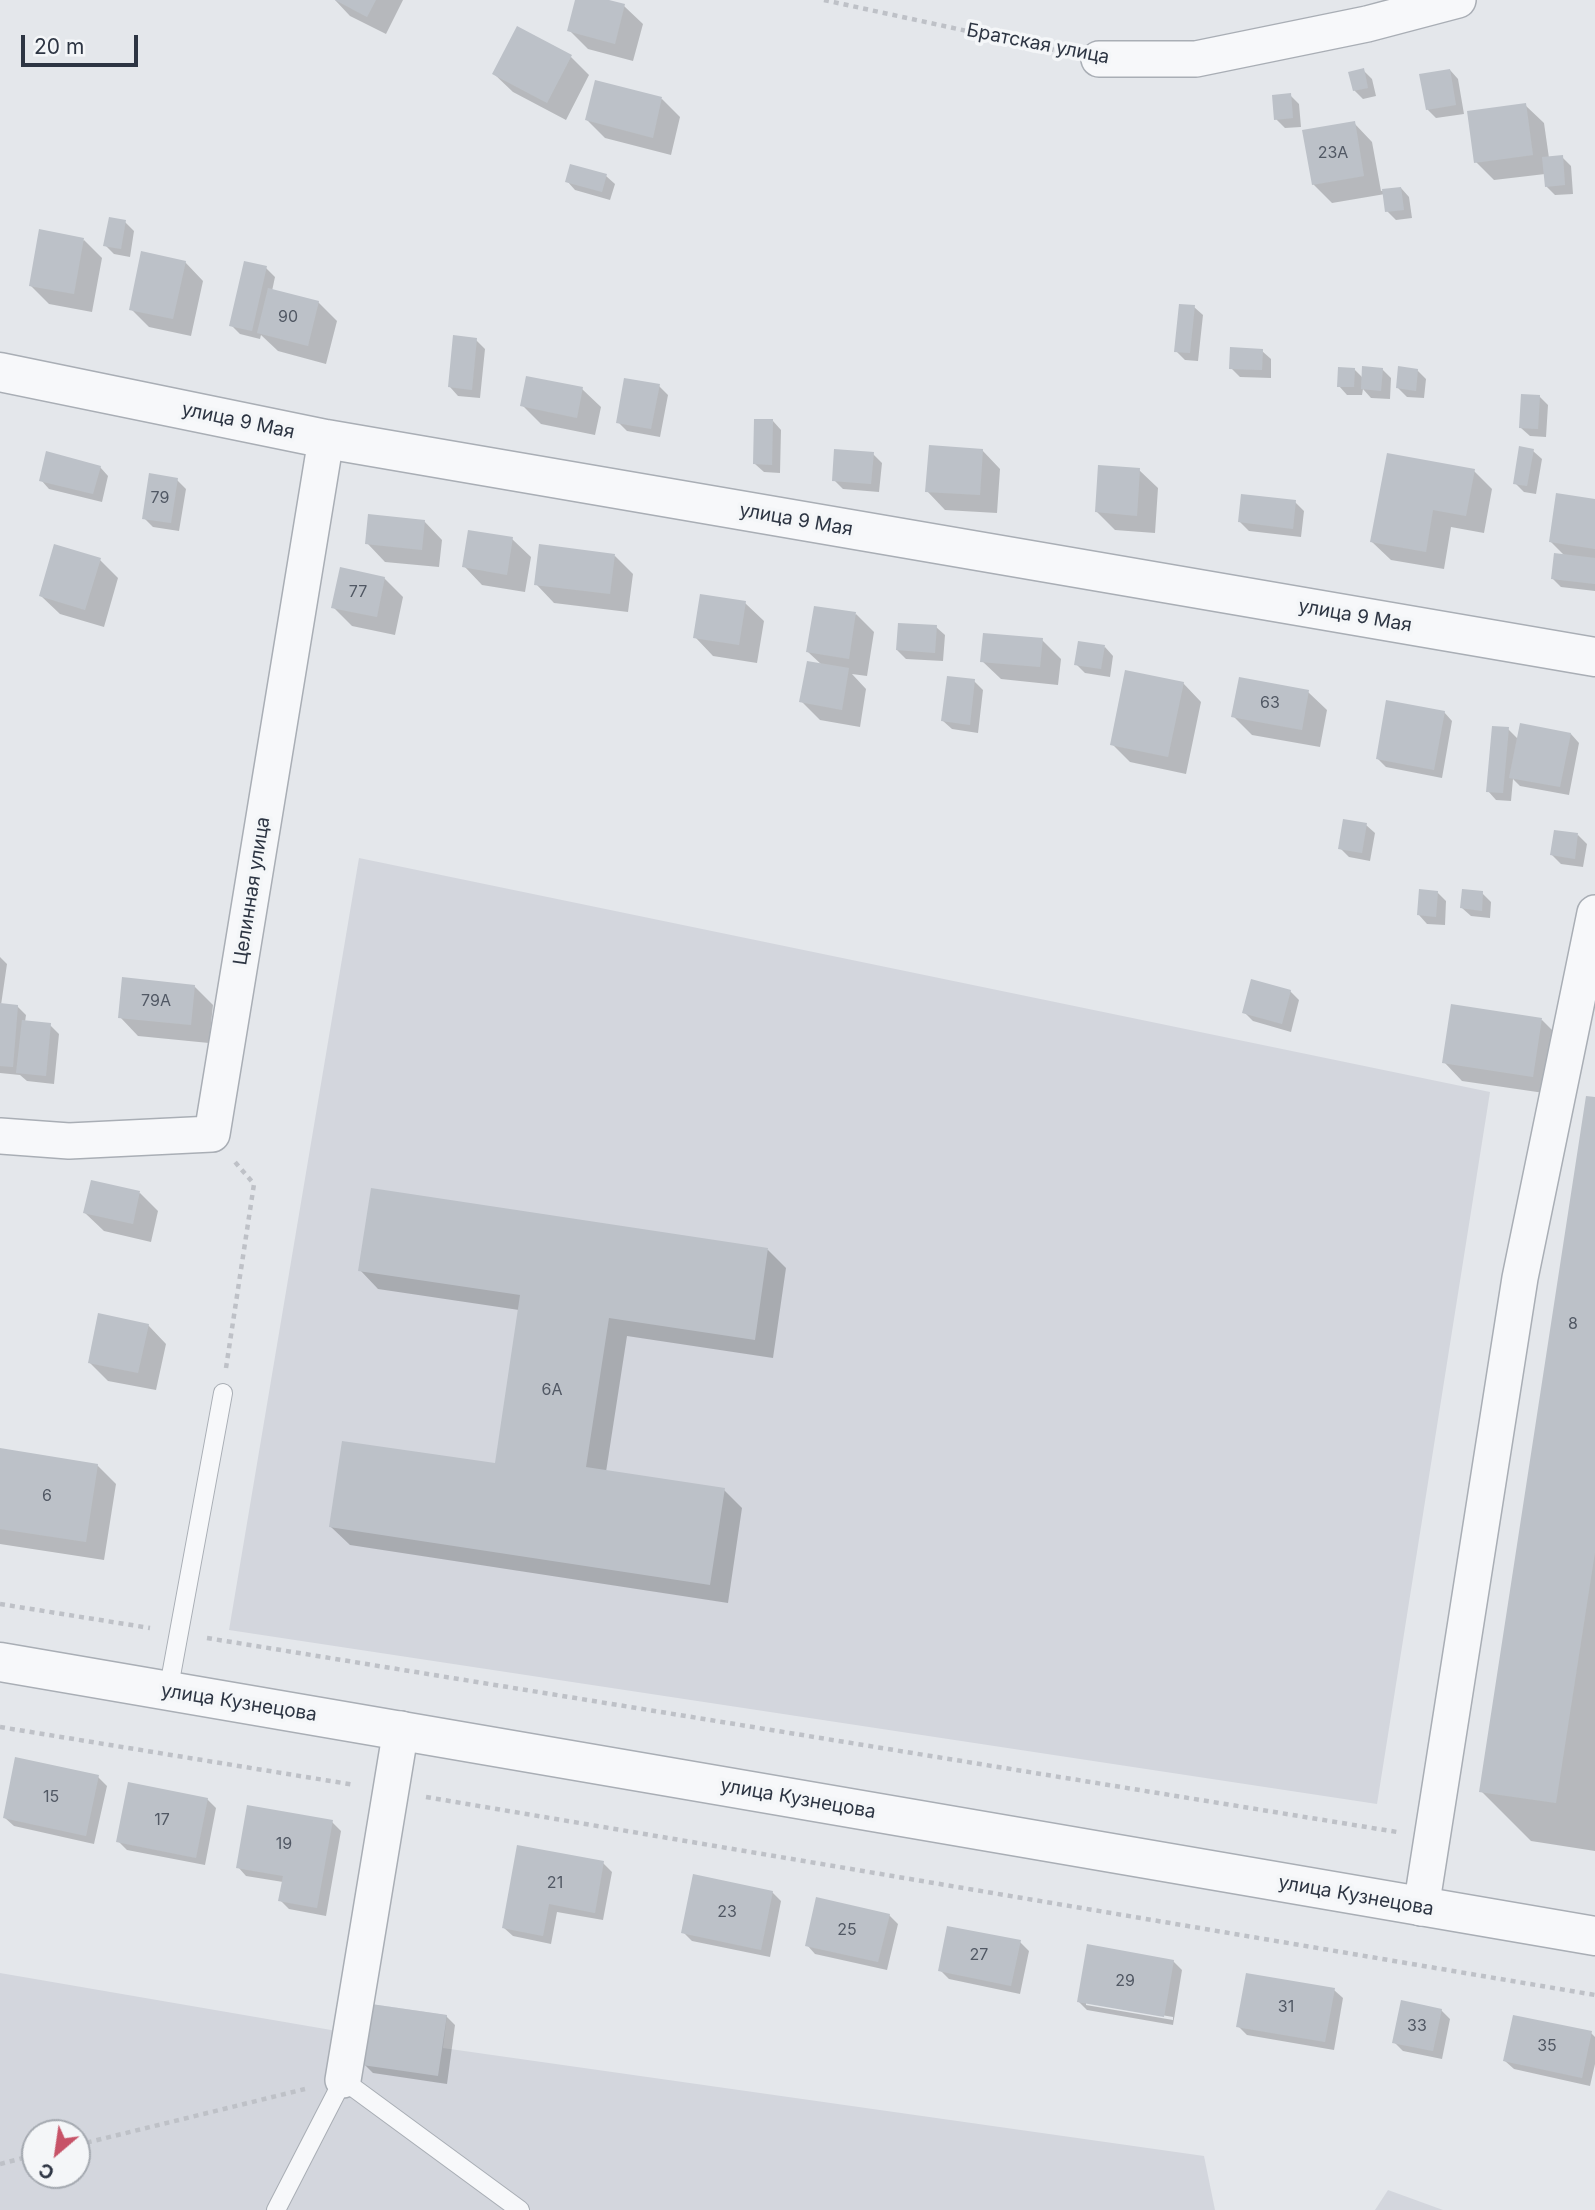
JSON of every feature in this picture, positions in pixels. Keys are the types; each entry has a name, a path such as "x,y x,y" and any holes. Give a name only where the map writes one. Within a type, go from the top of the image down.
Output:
{"street":[{"name":"Братская улица","path":"1099,59 1196,59 1367,24 1458,0"},
{"name":"улица 9 Мая","path":"0,372 326,439 1595,657"},
{"name":"Целинная улица","path":"212,1134 326,439"},
{"path":"1421,1908 1520,1278 1595,913"},
{"path":"0,1136 69,1141 212,1134"},
{"name":"улица Кузнецова","path":"0,1662 1595,1936"},
{"path":"343,2080 401,1730"}],"lane":[{"path":"168,1692 223,1393"},
{"path":"276,2210 343,2080 520,2210"}],"path":[{"name":"Братская улица","path":"824,0 1099,59"},
{"path":"212,1134 254,1184 223,1393"},
{"path":"0,1604 1433,1837"},
{"path":"0,1727 1595,1995"},
{"path":"91,2142 343,2080"},
{"path":"0,2164 21,2159"}],"shaded area":[{"path":"359,858 1490,1092 1377,1804 229,1630"},
{"path":"0,1973 366,2036 371,2004 447,2015 443,2048 1204,2156 1215,2210 0,2210"},
{"path":"1388,2190 1443,2210 1375,2210"}],"building":[{"path":"335,0 376,0 367,17"},
{"path":"575,0 609,0 625,4 615,44 567,31"},
{"path":"517,26 572,55 547,103 492,74"},
{"path":"1364,68 1368,88 1353,91 1348,72"},
{"path":"1450,69 1456,105 1426,110 1419,74"},
{"path":"595,80 662,97 653,138 585,120"},
{"path":"1291,93 1293,118 1274,120 1272,95"},
{"path":"1526,103 1533,155 1474,163 1467,111"},
{"path":"1355,121 1364,176 1312,185 1302,130"},
{"path":"1563,155 1565,185 1545,187 1542,157"},
{"path":"570,164 607,174 602,192 565,182"},
{"path":"1401,187 1404,210 1385,212 1382,189"},
{"path":"109,217 126,220 121,249 103,246"},
{"path":"39,229 84,238 74,294 29,286"},
{"path":"141,251 186,261 173,319 129,310"},
{"path":"244,261 267,266 252,331 229,326"},
{"path":"268,288 319,301 308,346 257,333"},
{"path":"1179,304 1195,305 1190,353 1174,352"},
{"path":"453,335 477,338 472,390 448,387"},
{"path":"1230,347 1263,349 1262,370 1229,369"},
{"path":"1362,366 1383,368 1381,391 1361,389"},
{"path":"1398,366 1418,369 1416,391 1396,388"},
{"path":"1338,367 1355,368 1354,387 1337,387"},
{"path":"526,376 583,387 577,418 520,406"},
{"path":"624,378 660,384 651,429 616,423"},
{"path":"1521,394 1540,395 1538,429 1519,428"},
{"path":"754,419 773,419 772,465 753,464"},
{"path":"929,445 983,449 980,495 925,492"},
{"path":"1519,446 1534,449 1527,486 1513,484"},
{"path":"834,449 874,452 871,484 832,481"},
{"path":"46,451 101,466 93,494 39,481"},
{"path":"1387,453 1475,469 1466,516 1433,510 1426,552 1370,542"},
{"path":"1098,465 1140,468 1137,516 1095,512"},
{"path":"149,473 178,478 171,523 142,519"},
{"path":"1556,493 1595,499 1595,549 1549,542"},
{"path":"1241,494 1296,500 1293,529 1238,522"},
{"path":"368,514 425,520 422,550 365,544"},
{"path":"468,530 513,537 507,575 462,567"},
{"path":"54,544 101,558 85,610 39,596"},
{"path":"539,544 615,554 610,594 534,585"},
{"path":"1554,553 1595,558 1595,584 1551,579"},
{"path":"340,567 385,577 377,617 331,608"},
{"path":"700,594 746,601 739,645 693,638"},
{"path":"814,606 856,612 849,659 806,652"},
{"path":"898,623 937,625 935,653 896,650"},
{"path":"983,633 1043,638 1040,667 980,662"},
{"path":"1078,641 1105,645 1101,669 1074,665"},
{"path":"807,661 849,668 842,710 799,702"},
{"path":"1125,670 1184,682 1168,757 1110,745"},
{"path":"947,676 975,679 970,725 941,721"},
{"path":"1239,677 1309,690 1302,730 1231,717"},
{"path":"1386,700 1445,711 1434,770 1376,759"},
{"path":"1520,723 1571,733 1560,787 1509,778"},
{"path":"1492,726 1509,727 1503,793 1486,792"},
{"path":"1343,819 1367,823 1362,853 1338,849"},
{"path":"1554,830 1578,833 1575,859 1550,855"},
{"path":"1419,889 1438,891 1436,917 1417,915"},
{"path":"1462,889 1483,891 1482,911 1460,908"},
{"path":"122,977 195,985 191,1025 118,1018"},
{"path":"1251,979 1291,990 1282,1024 1242,1013"},
{"path":"0,1003 18,1005 13,1067 0,1066"},
{"path":"1451,1004 1542,1018 1533,1077 1442,1063"},
{"path":"22,1020 51,1023 46,1076 16,1073"},
{"path":"1586,1096 1595,1097 1595,1552 1556,1803 1479,1792"},
{"path":"91,1180 140,1191 133,1224 83,1213"},
{"path":"371,1188 768,1248 755,1340 609,1318 586,1467 725,1488 710,1585 329,1527 342,1441 495,1463 520,1295 358,1271"},
{"path":"98,1313 149,1324 138,1373 88,1363"},
{"path":"0,1448 98,1464 86,1542 0,1529"},
{"path":"15,1757 99,1775 86,1836 3,1818"},
{"path":"128,1782 208,1798 196,1858 116,1842"},
{"path":"247,1805 333,1820 317,1908 278,1901 283,1876 236,1868"},
{"path":"517,1845 604,1861 595,1913 549,1904 543,1936 502,1928"},
{"path":"693,1874 773,1891 761,1950 681,1933"},
{"path":"816,1897 890,1914 878,1962 805,1946"},
{"path":"947,1926 1021,1940 1011,1986 938,1971"},
{"path":"1087,1944 1174,1960 1164,2017 1077,2002"},
{"path":"1246,1973 1335,1988 1325,2042 1236,2027"},
{"path":"1401,2000 1442,2009 1433,2051 1392,2043"},
{"path":"371,2004 447,2015 438,2076 362,2065"},
{"path":"1513,2015 1592,2031 1582,2078 1503,2061"}]}
